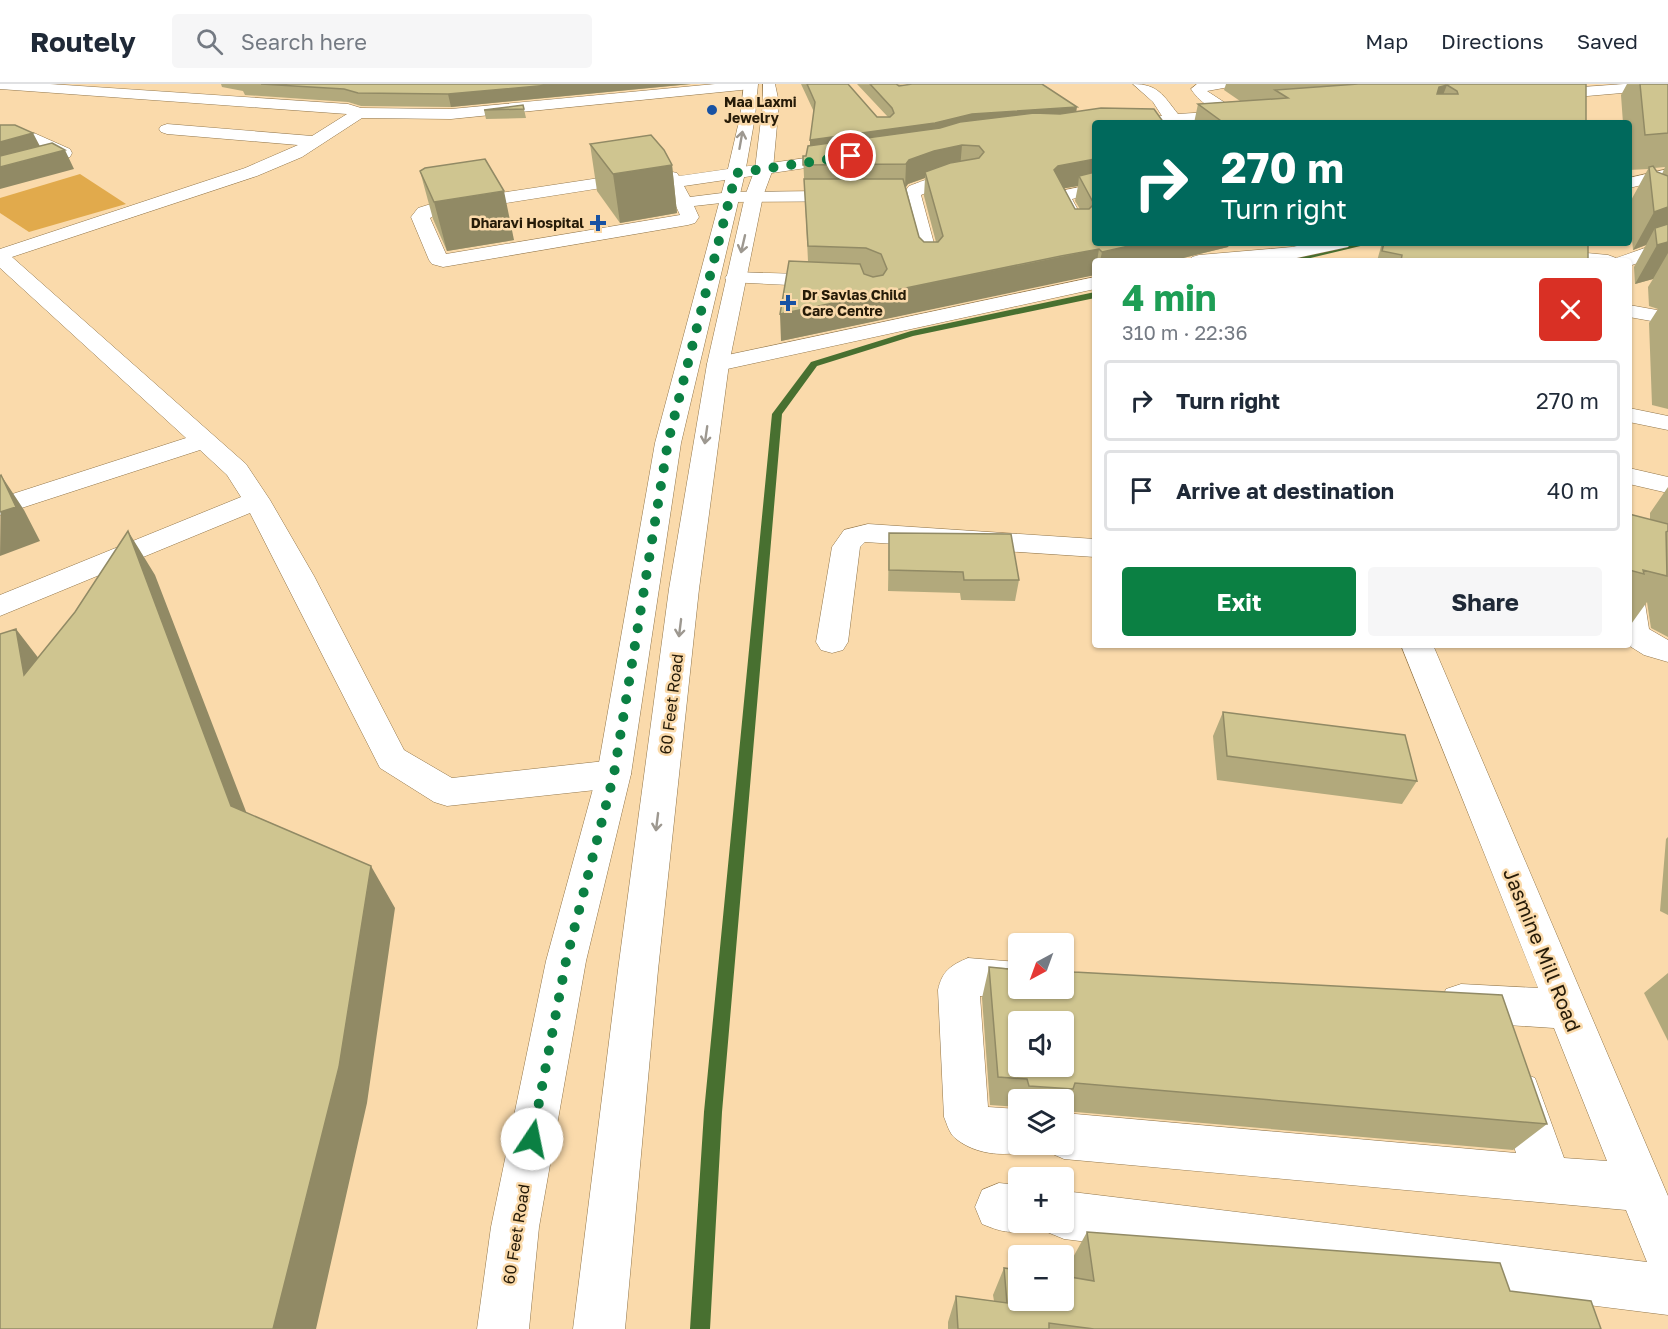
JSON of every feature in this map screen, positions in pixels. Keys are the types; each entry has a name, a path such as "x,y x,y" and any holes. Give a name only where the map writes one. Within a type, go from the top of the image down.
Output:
{"street":[{"path":"0,85 348,109 358,113 462,113 757,84"},
{"name":"60 Feet Road","path":"600,1329 684,589 718,364 735,278 746,184 743,129 757,84"},
{"path":"1140,84 1158,99 1174,120"},
{"path":"1204,97 1198,88 1224,84"},
{"path":"1529,95 1668,85"},
{"path":"1158,99 1204,97 1222,106"},
{"path":"358,113 296,153 232,179 0,256 237,470 257,500 299,576 392,759 447,792 614,774"},
{"path":"1196,120 1257,114"},
{"path":"167,129 314,141"},
{"path":"0,136 28,136 64,153 0,171"},
{"path":"0,152 42,142"},
{"path":"683,202 868,154"},
{"path":"1632,182 1668,174"},
{"path":"649,175 670,177 683,202 690,217 682,220 447,261 438,260 420,217 425,212 434,209 649,175"},
{"path":"929,262 912,195 915,190 925,186 952,178 970,176"},
{"path":"673,182 746,184 912,195"},
{"name":"60 Feet Road","path":"503,1329 515,1227 566,961 614,774 668,442 746,184"},
{"path":"1092,189 1060,196 1075,235 1092,238"},
{"path":"1632,245 1646,252"},
{"path":"1219,258 1254,253 1292,253 1326,246"},
{"path":"1631,258 1668,246"},
{"path":"1527,253 1578,258"},
{"path":"1632,264 1658,268"},
{"path":"735,278 847,281"},
{"path":"718,364 1092,284"},
{"path":"1632,312 1668,318"},
{"path":"1632,416 1668,423"},
{"path":"0,507 205,440"},
{"path":"1632,477 1668,485"},
{"path":"0,606 257,500"},
{"path":"832,642 846,547 848,540 856,534 1092,548"},
{"path":"1632,623 1633,632 1639,639 1668,651"},
{"name":"Jasmine Mill Road","path":"1418,648 1668,1254"},
{"path":"1008,979 968,977 960,984 959,990 966,1118 972,1125 979,1128 1008,1131"},
{"path":"1430,1002 1566,1009"},
{"path":"1489,1005 1548,1179"},
{"path":"1074,1137 1641,1188"},
{"path":"1074,1217 1560,1297 1668,1290"}],"shaded area":[{"path":"80,174 126,204 29,232 0,213 0,198"}],"building":[{"path":"261,84 560,84 448,94 358,93 344,89"},
{"path":"807,84 848,84 877,117 890,117 894,113 870,84 899,86 912,84 1042,84 1077,107 972,114 935,123 810,140 815,102"},
{"path":"1358,84 1586,84 1586,120 1220,120 1198,104 1288,98 1275,90","holes":["1447,85 1458,94 1437,94 1439,87"]},
{"path":"1640,84 1668,84 1668,133 1645,135"},
{"path":"523,105 524,109 484,110"},
{"path":"1101,108 1154,109 1162,120 1092,120 1092,160 1058,166 1054,170 1075,209 1089,209 1092,206 1092,246 1129,246 1102,252 1099,249 1061,256 780,314 789,261 860,264 864,274 873,277 883,275 887,269 881,254 866,248 808,246 804,179 903,179 919,237 924,242 938,242 943,236 925,172 950,163 979,158 984,152 979,146 962,145 934,151 909,160 906,164 803,165 803,156 806,156 808,146 940,128 960,122 1034,113 1060,114"},
{"path":"0,125 15,125 33,133 0,142"},
{"path":"651,135 664,150 672,165 613,174 590,144"},
{"path":"52,143 65,150 0,167 0,156"},
{"path":"485,159 504,191 434,202 420,171 425,168"},
{"path":"1653,166 1657,172 1668,176 1668,207 1654,212 1649,167"},
{"path":"1092,173 1092,200 1079,176"},
{"path":"1668,224 1668,242 1657,245 1655,228"},
{"path":"1383,246 1588,246 1588,258 1402,258 1402,255 1382,251"},
{"path":"0,476 16,507 0,512"},
{"path":"1632,515 1668,524 1666,532 1667,576 1643,570 1644,574 1632,571"},
{"path":"128,531 231,806 371,866 339,1067 273,1329 0,1329 0,634 16,629 24,675 75,612"},
{"path":"889,533 1011,534 1019,580 964,580 963,572 889,570"},
{"path":"1223,712 1405,735 1417,781 1227,756"},
{"path":"989,967 1008,969 1008,999 1074,999 1074,972 1502,995 1547,1124 1075,1083 1073,1089 1029,1086 1027,1079 998,1077"},
{"path":"1087,1232 1500,1263 1510,1291 1591,1301 1601,1329 1094,1329 1049,1323 1049,1329 958,1329 956,1296 1007,1303 1004,1268 1008,1269 1008,1311 1074,1311 1074,1278 1094,1281"}],"waterway":[{"path":"1301,258 1355,246"},
{"path":"700,1329 713,1112 777,414 814,364 911,334 1092,296"}],"place":[{"name":"Maa Laxmi Jewelry","path":"712,110"},
{"name":"Dharavi Hospital","path":"598,223"},
{"name":"Dr Savlas Child Care Centre","path":"788,303"}],"route":[{"path":"532,1139 566,961 614,774 668,442 736,173 851,156"}]}
